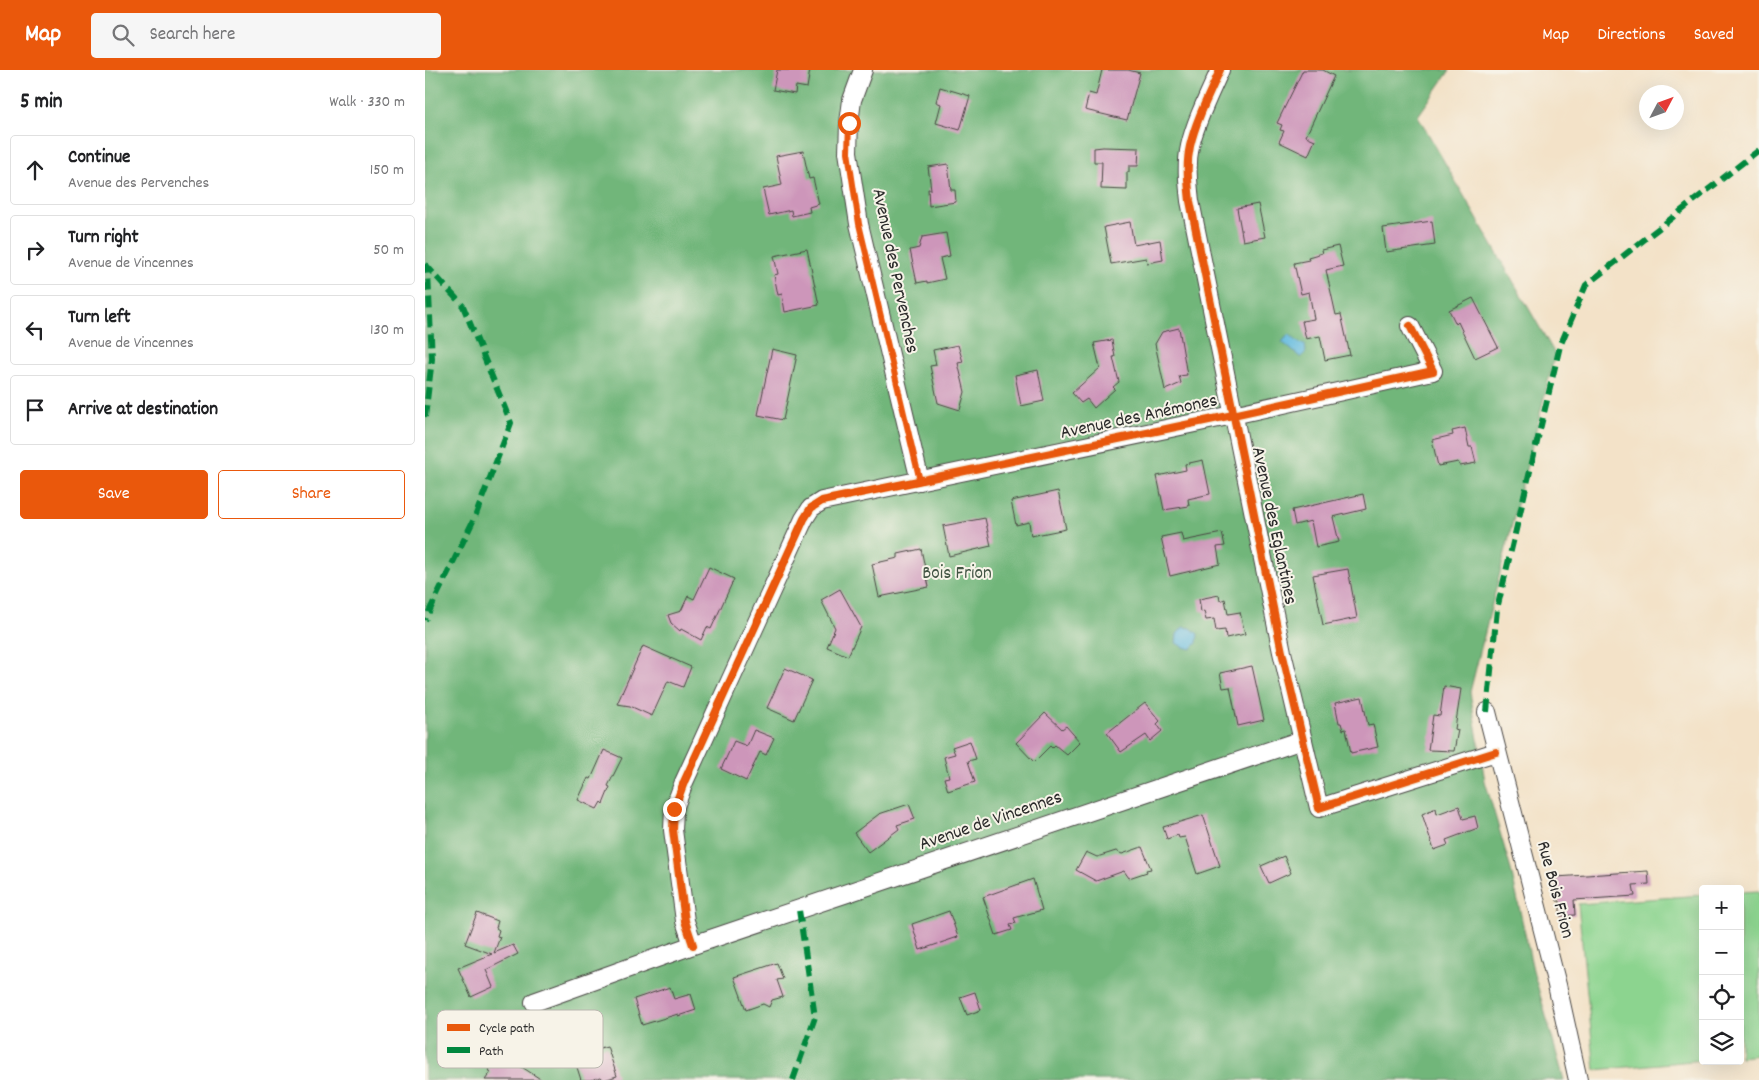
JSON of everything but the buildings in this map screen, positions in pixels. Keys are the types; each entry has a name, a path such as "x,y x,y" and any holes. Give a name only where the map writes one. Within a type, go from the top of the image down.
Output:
{"street":[{"name":"Avenue des Pervenches","path":"863,70 852,100 848,152 859,224 920,481"},
{"name":"Avenue des Eglantines","path":"1220,70 1197,123 1190,147 1187,173 1189,201 1282,652 1319,808 1496,752"},
{"name":"Avenue des Anémones","path":"920,481 1433,371 1411,326"},
{"path":"693,945 685,921 673,830 674,809 684,782 804,519 811,508 822,501 920,481"},
{"name":"Rue Bois Frion","path":"1487,712 1557,985 1578,1080"},
{"name":"Avenue de Vincennes","path":"534,1002 693,945 1303,740"}],"green space":[{"name":"Bois Frion","path":"425,70 1450,70 1418,116 1555,354 1470,692 1485,781 1511,870 1533,970 1564,1080 425,1080"},
{"path":"1759,891 1759,1055 1744,1057 1744,930 1744,892"},
{"path":"1699,895 1699,1060 1595,1070 1578,904"}],"water":[{"path":"1289,334 1299,343 1305,344 1306,352 1301,358 1282,342"},
{"path":"1183,627 1191,628 1198,634 1197,643 1191,649 1176,643 1177,634"}],"marked path":[{"path":"1487,712 1497,609 1560,346 1586,285 1759,150"},
{"path":"425,264 463,306 511,423 475,517 425,620"},
{"path":"425,417 432,359 428,273 426,267"},
{"path":"793,1080 815,1017 799,910"}],"cycle path":[{"path":"1220,70 1199,117 1190,146 1188,167 1190,201 1282,652 1319,808 1496,752"},
{"path":"693,945 685,921 673,830 674,809 684,782 804,519 811,508 822,501 1433,371 1410,326"}],"route":[{"path":"674,809 684,782 804,519 811,508 822,501 920,481 859,224 848,152 849,123"}]}
